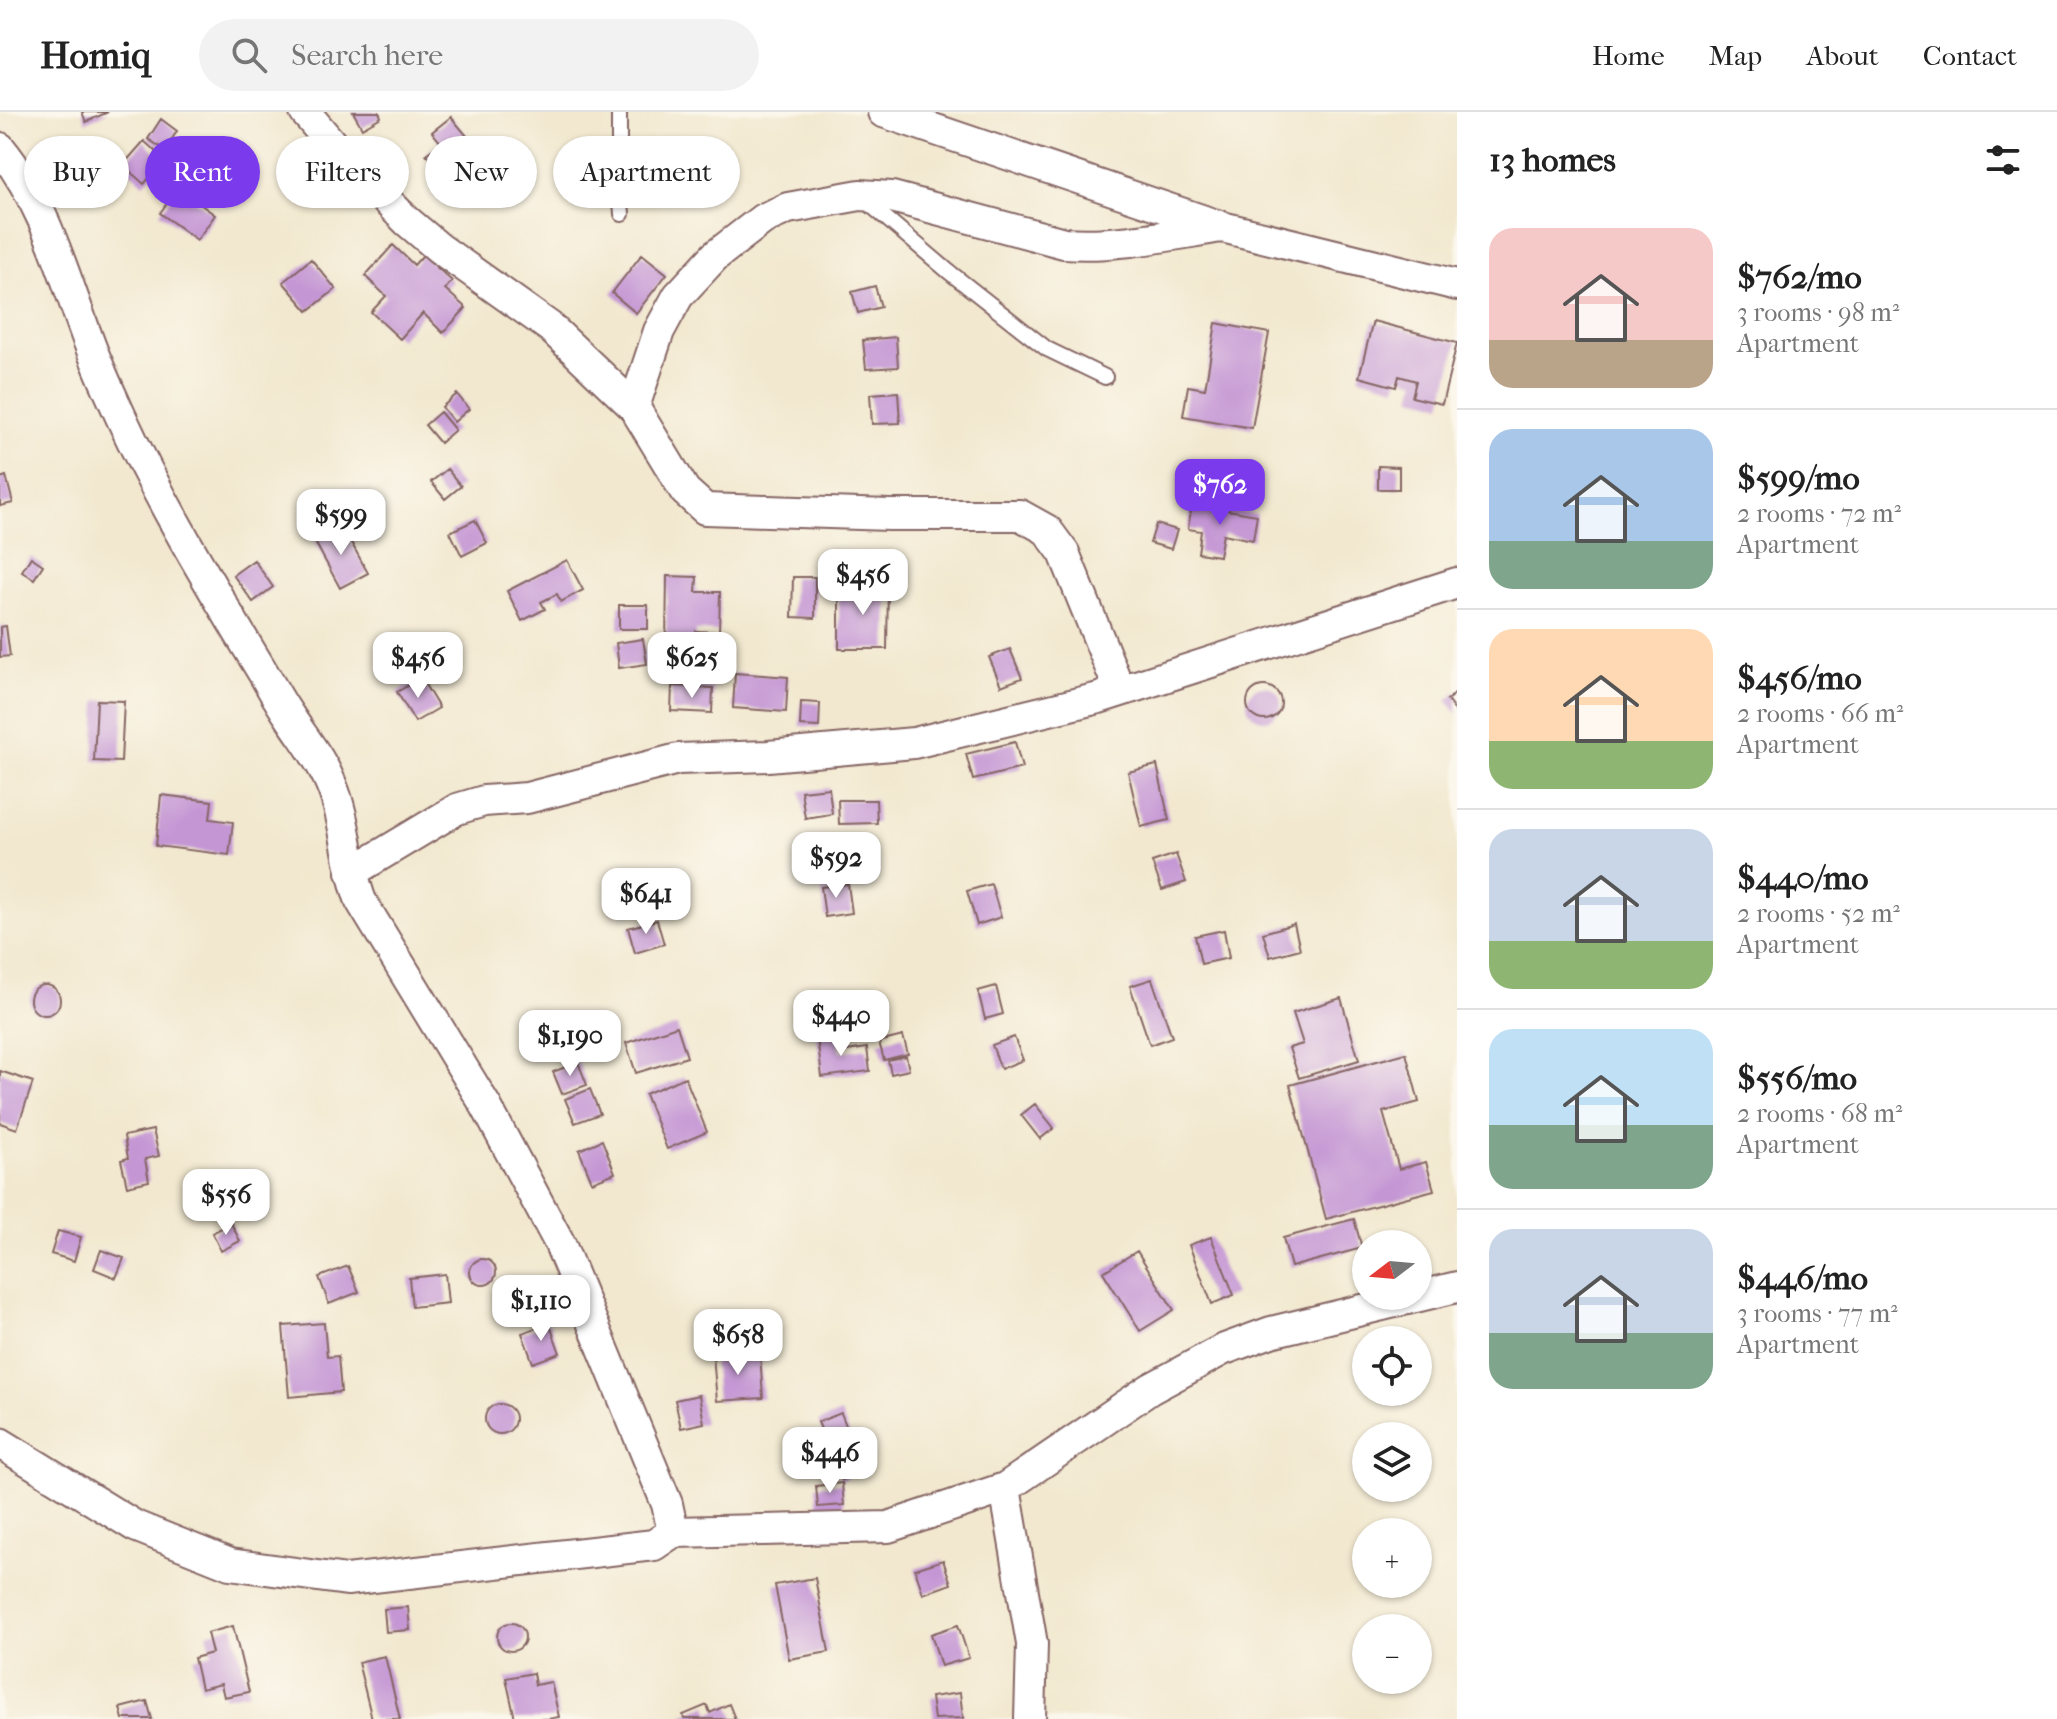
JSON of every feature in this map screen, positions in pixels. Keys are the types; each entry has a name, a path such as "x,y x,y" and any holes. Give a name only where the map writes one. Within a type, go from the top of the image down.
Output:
{"street":[{"path":"305,112 341,155 407,221 439,248 550,327 634,407 685,491 705,509 890,515 1020,515 1047,530 1064,553 1120,691"},
{"path":"883,112 1222,227 1457,285"},
{"path":"0,148 19,174 50,234 90,345 122,418 196,563 289,717 321,763 342,814 352,872 361,901 486,1106 560,1244 667,1504 673,1532"},
{"path":"634,407 659,331 678,296 715,256 763,219 788,208 860,195 892,197 1064,243 1086,245 1222,227"},
{"path":"352,872 457,809 484,801 527,798 678,759 768,756 914,743 1099,698 1457,583"},
{"path":"0,1443 135,1526 230,1564 347,1580 654,1545 673,1532 888,1527 1005,1488 1150,1389 1222,1350 1271,1332 1457,1287"},
{"path":"1005,1488 1032,1644 1030,1719"}],"lane":[{"path":"619,112 622,214"},
{"path":"860,195 948,271 1047,349 1105,377"}],"building":[{"path":"82,112 108,112 86,122"},
{"path":"353,112 379,112 381,117 362,128"},
{"path":"451,117 467,136 435,136 432,132"},
{"path":"161,119 177,131 174,136 150,136"},
{"path":"145,142 144,184 129,170 129,158"},
{"path":"164,208 205,208 215,215 197,240 160,213"},
{"path":"393,245 414,265 423,255 452,281 445,289 466,308 443,333 423,313 400,339 371,312 386,296 365,276"},
{"path":"642,254 667,274 636,313 612,293"},
{"path":"311,259 336,289 308,311 283,282"},
{"path":"875,286 881,307 858,313 852,292"},
{"path":"1373,321 1457,343 1442,404 1412,397 1416,381 1399,376 1396,387 1359,377"},
{"path":"1216,323 1269,333 1252,428 1183,416 1188,386 1205,389"},
{"path":"896,337 898,367 866,369 863,340"},
{"path":"898,392 900,423 872,424 870,394"},
{"path":"457,394 469,409 454,422 442,407"},
{"path":"440,412 455,430 440,443 425,425"},
{"path":"1378,466 1399,467 1399,489 1378,489"},
{"path":"447,469 461,486 445,499 431,482"},
{"path":"6,476 13,503 0,506 0,478"},
{"path":"1192,504 1257,515 1253,540 1223,534 1219,556 1198,553 1201,531 1188,529"},
{"path":"475,520 487,543 462,556 450,532"},
{"path":"1156,524 1177,530 1171,549 1150,543"},
{"path":"342,526 368,573 340,588 315,542"},
{"path":"31,557 43,565 34,579 22,571"},
{"path":"254,560 273,587 253,602 233,575"},
{"path":"567,560 583,590 561,602 557,594 541,602 545,609 522,621 507,591"},
{"path":"667,576 697,577 696,592 720,592 719,632 696,631 696,642 666,642"},
{"path":"793,577 815,577 815,618 792,617"},
{"path":"839,585 888,586 887,649 839,649"},
{"path":"619,605 648,605 648,629 619,629"},
{"path":"6,626 10,656 0,657 0,627"},
{"path":"643,639 647,664 619,668 616,643"},
{"path":"1010,649 1022,678 1001,686 989,657"},
{"path":"672,654 694,654 695,678 672,679"},
{"path":"735,673 788,677 786,712 733,708"},
{"path":"421,678 439,708 415,722 397,692"},
{"path":"672,686 713,688 712,713 671,711"},
{"path":"1264,686 1276,691 1281,703 1276,715 1264,720 1252,715 1247,703 1252,691"},
{"path":"1457,692 1457,714 1447,700"},
{"path":"97,700 124,701 121,762 94,761"},
{"path":"801,702 820,703 819,727 800,726"},
{"path":"1015,742 1022,768 973,780 966,754"},
{"path":"1157,765 1169,820 1141,827 1128,772"},
{"path":"829,788 832,814 805,818 801,791"},
{"path":"161,795 212,801 210,819 233,822 229,855 156,846"},
{"path":"838,800 876,800 877,823 839,824"},
{"path":"1176,854 1186,882 1162,890 1152,862"},
{"path":"848,884 852,913 825,917 821,887"},
{"path":"991,884 1001,917 977,925 967,891"},
{"path":"657,920 664,944 635,953 628,928"},
{"path":"1294,924 1300,949 1270,957 1263,933"},
{"path":"1224,930 1229,958 1201,964 1195,936"},
{"path":"1152,979 1172,1037 1150,1045 1130,986"},
{"path":"45,985 56,989 60,1000 56,1011 45,1015 34,1011 30,1000 34,989"},
{"path":"996,986 1003,1014 985,1019 978,991"},
{"path":"1341,998 1359,1060 1299,1078 1289,1048 1303,1044 1293,1013"},
{"path":"677,1026 687,1057 636,1073 626,1043"},
{"path":"838,1035 840,1052 867,1048 870,1071 822,1077 817,1037"},
{"path":"903,1036 908,1054 884,1060 879,1042"},
{"path":"1014,1037 1023,1060 1001,1069 992,1045"},
{"path":"1406,1053 1419,1102 1383,1112 1399,1169 1426,1162 1434,1190 1326,1219 1290,1085"},
{"path":"906,1056 909,1070 891,1074 888,1060"},
{"path":"578,1062 587,1085 562,1094 553,1072"},
{"path":"0,1071 33,1082 17,1129 0,1123"},
{"path":"685,1077 707,1132 667,1149 645,1094"},
{"path":"590,1089 600,1114 575,1123 565,1099"},
{"path":"1035,1104 1054,1128 1040,1139 1021,1115"},
{"path":"153,1130 159,1156 145,1159 149,1181 127,1186 121,1160 128,1158 124,1136"},
{"path":"602,1140 615,1173 592,1182 579,1150"},
{"path":"1354,1219 1357,1230 1352,1230 1352,1251 1291,1267 1283,1238"},
{"path":"231,1223 240,1241 221,1251 212,1233"},
{"path":"58,1231 81,1237 74,1261 51,1254"},
{"path":"1211,1237 1234,1295 1212,1304 1189,1245"},
{"path":"101,1250 124,1258 116,1278 94,1269"},
{"path":"1137,1251 1174,1310 1140,1331 1103,1272"},
{"path":"483,1259 492,1263 496,1272 492,1281 483,1285 474,1281 470,1272 474,1263"},
{"path":"348,1266 359,1292 329,1304 319,1277"},
{"path":"445,1274 448,1303 412,1307 409,1278"},
{"path":"536,1282 543,1302 520,1311 513,1290"},
{"path":"324,1323 327,1357 338,1356 341,1392 289,1397 283,1326"},
{"path":"549,1323 560,1353 533,1363 522,1333"},
{"path":"760,1353 763,1398 717,1401 713,1356"},
{"path":"699,1395 704,1423 681,1428 675,1400"},
{"path":"500,1404 511,1408 515,1419 511,1430 500,1434 489,1430 485,1419 489,1408"},
{"path":"841,1413 864,1470 842,1480 818,1422"},
{"path":"842,1483 844,1505 818,1507 816,1486"},
{"path":"943,1560 951,1584 923,1594 915,1569"},
{"path":"815,1578 829,1652 789,1659 775,1585"},
{"path":"408,1607 410,1630 386,1632 384,1609"},
{"path":"511,1623 521,1627 525,1637 521,1647 511,1651 501,1647 497,1637 501,1627"},
{"path":"958,1625 969,1658 941,1666 931,1634"},
{"path":"233,1626 249,1692 224,1697 221,1684 201,1689 194,1658 212,1653 207,1633"},
{"path":"385,1656 400,1719 372,1719 358,1662"},
{"path":"533,1673 535,1685 551,1682 559,1717 515,1719 506,1678"},
{"path":"960,1693 963,1718 934,1719 931,1697"},
{"path":"147,1701 152,1719 123,1719 120,1708"},
{"path":"729,1704 735,1719 684,1719 683,1715 707,1705 710,1713"}]}
